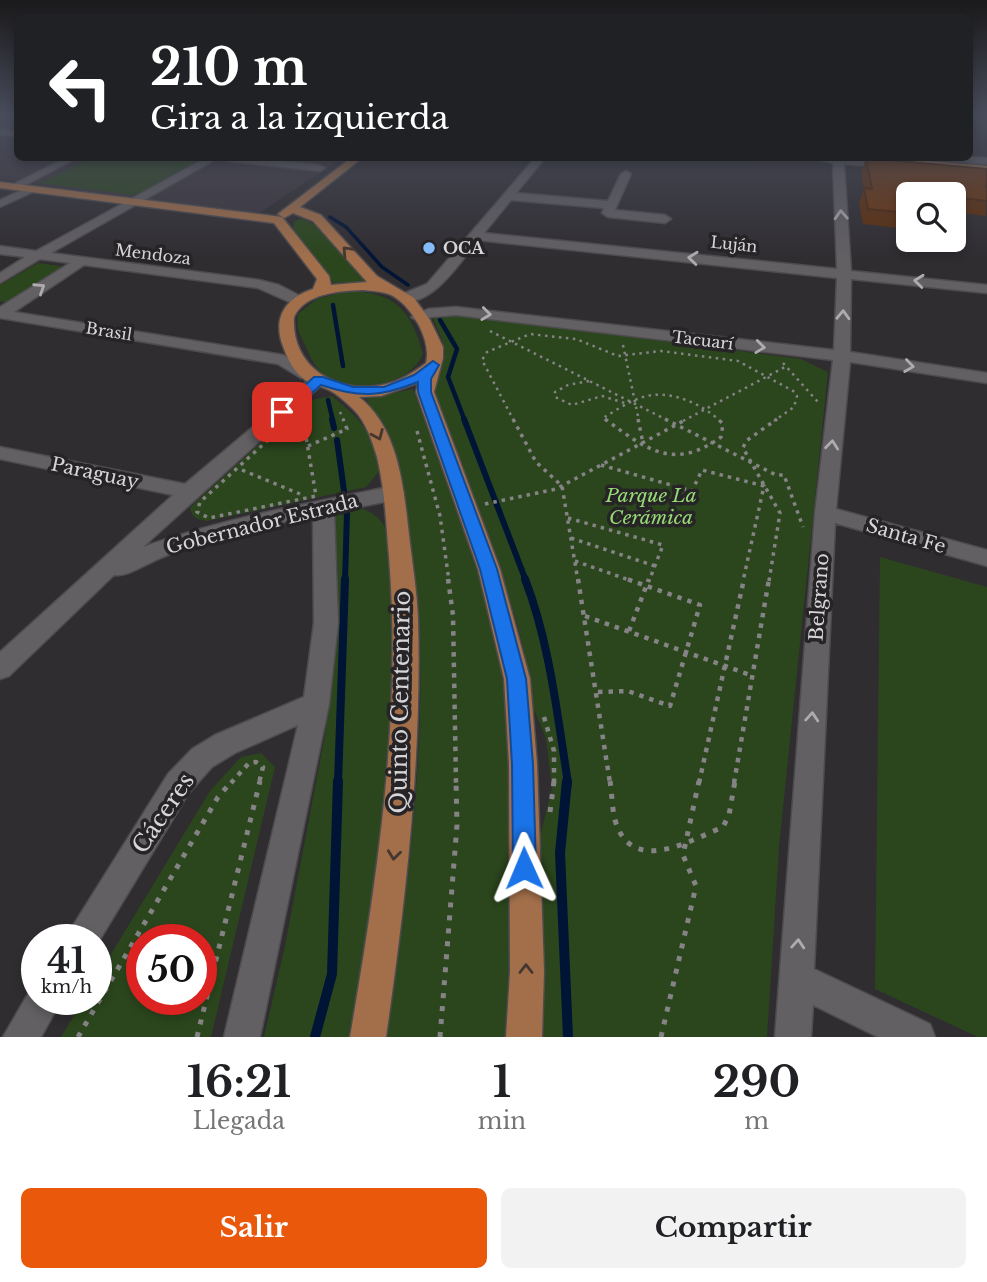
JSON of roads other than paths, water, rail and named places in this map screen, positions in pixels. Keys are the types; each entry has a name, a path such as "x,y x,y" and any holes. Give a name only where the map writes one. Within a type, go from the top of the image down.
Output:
{"main road":[{"path":"278,220 351,162"},
{"path":"916,162 987,168"},
{"path":"934,162 987,168"},
{"path":"0,185 278,220 324,279 324,286 317,294"},
{"path":"292,208 317,218 372,279 402,296 419,317 435,348 433,365 425,379 425,392 489,569 517,679 523,764 527,972 524,1037"},
{"path":"402,296 358,286 331,288 299,301 289,310 284,321 292,349 324,386 352,391 385,390 418,378 433,365"},
{"name":"Quinto Centenario","path":"324,386 360,407 375,426 386,456 394,493 405,616 400,798 383,942 368,1037"}],"street":[{"path":"14,187 63,162"},
{"path":"0,279 205,162"},
{"path":"268,162 320,168"},
{"path":"402,296 432,288 536,162"},
{"name":"Belgrano","path":"793,1037 814,515 842,356 844,273 838,162"},
{"path":"894,162 987,168"},
{"path":"965,162 987,168"},
{"path":"626,174 608,213 665,219"},
{"path":"0,204 31,190"},
{"path":"508,195 611,205"},
{"name":"Luján","path":"477,236 987,289"},
{"name":"Mendoza","path":"0,250 259,284 274,288 299,301"},
{"path":"0,314 79,262"},
{"name":"Tacuarí","path":"419,317 437,311 456,311 842,356 987,378"},
{"name":"Brasil","path":"0,314 283,360 324,386"},
{"name":"Brasil","path":"217,348 256,351 273,348 283,339 284,321"},
{"name":"Gobernador Estrada","path":"0,668 189,492 324,386"},
{"name":"Paraguay","path":"0,453 189,492"},
{"name":"Gobernador Estrada","path":"94,580 150,552 207,534 316,503 394,493"},
{"path":"242,1037 316,704 326,623 316,503"},
{"path":"169,511 174,525 186,534 207,534"},
{"name":"Santa Fe","path":"814,515 987,558"},
{"name":"Cáceres","path":"91,924 178,784 202,758 225,744 316,704"},
{"path":"796,978 917,1037"},
{"path":"21,1037 34,1015"}],"waterway":[{"path":"330,217 346,227 382,267 408,285"},
{"path":"333,305 343,366"},
{"path":"440,320 457,349 448,377 465,421"},
{"path":"328,400 333,421"},
{"path":"332,419 334,428"},
{"path":"464,419 526,581"},
{"path":"337,440 344,491"},
{"path":"345,581 347,512"},
{"path":"338,783 345,579"},
{"path":"525,579 547,654 568,783"},
{"path":"315,1037 332,974 338,781"},
{"path":"567,781 560,853 568,1037"}],"place":[{"name":"OCA","path":"429,248"}],"park label":[{"name":"Parque La Cerámica","path":"651,506"}]}
